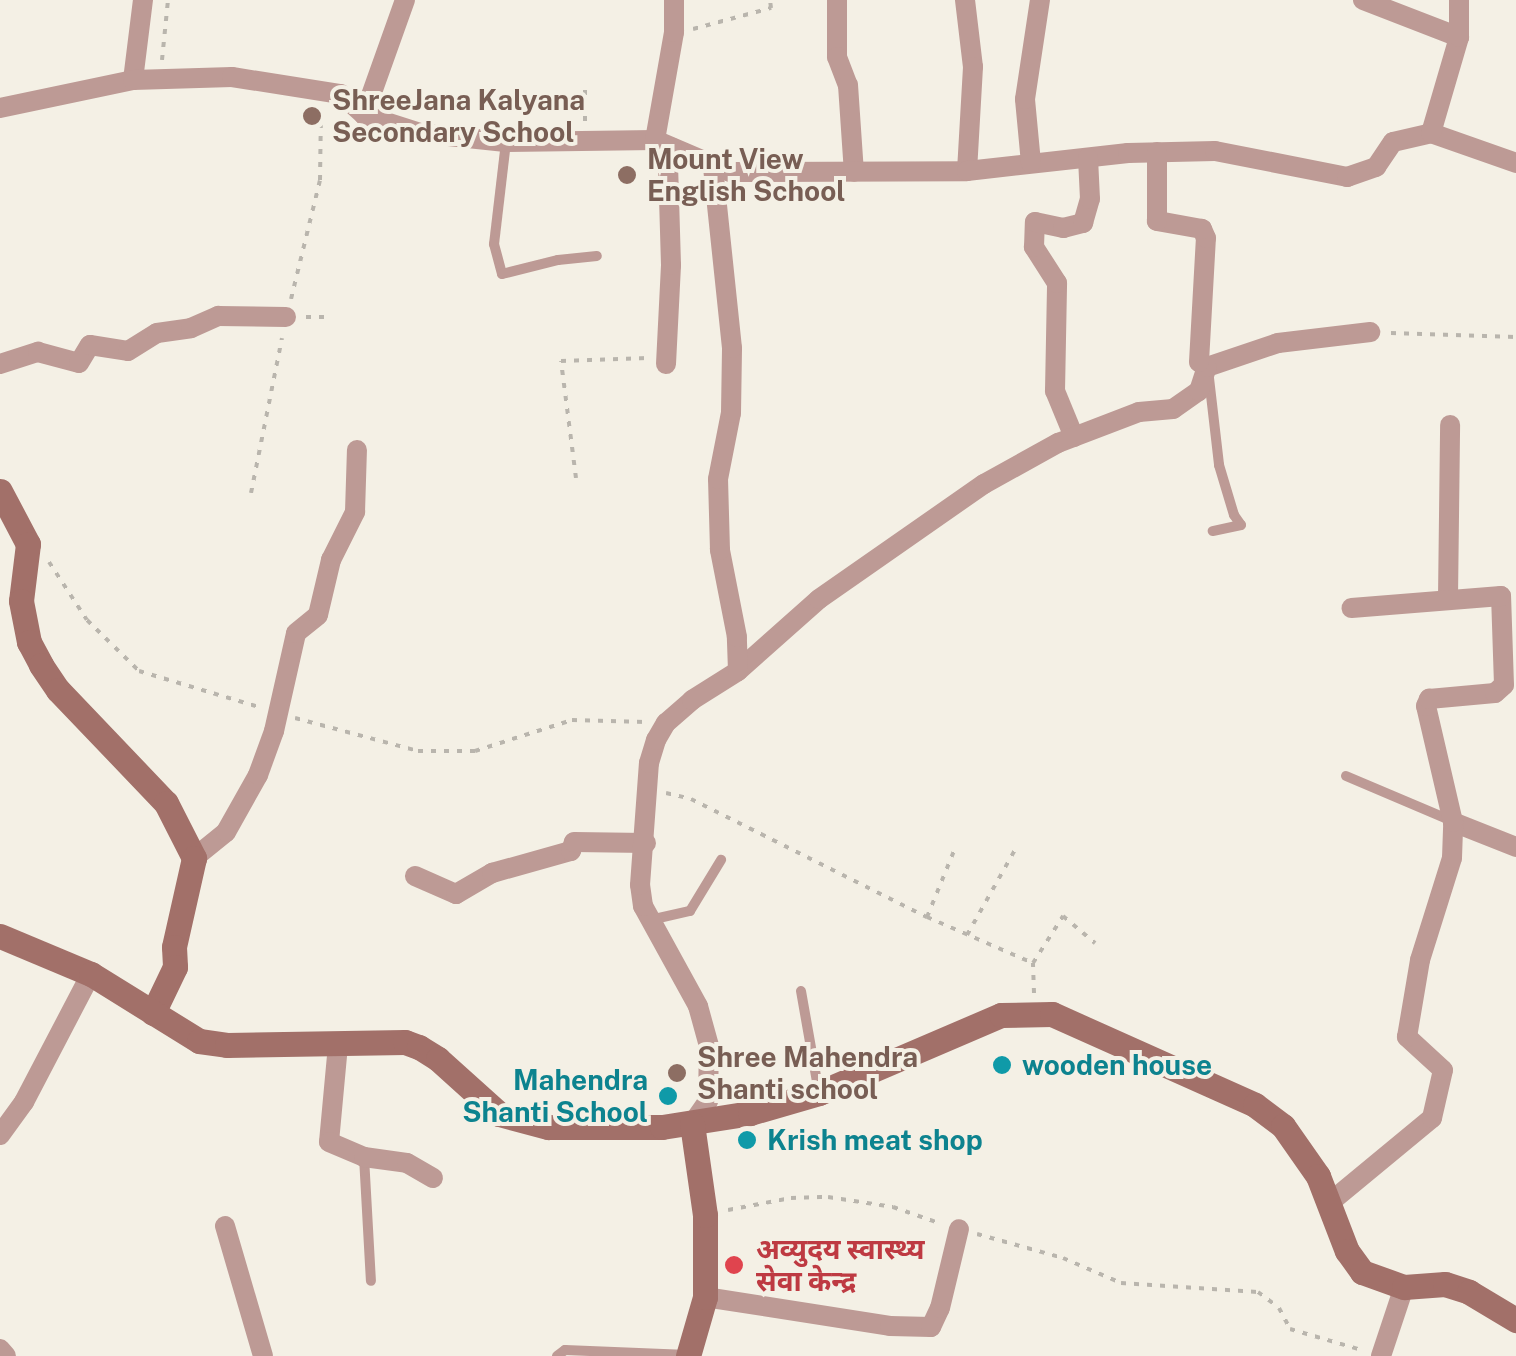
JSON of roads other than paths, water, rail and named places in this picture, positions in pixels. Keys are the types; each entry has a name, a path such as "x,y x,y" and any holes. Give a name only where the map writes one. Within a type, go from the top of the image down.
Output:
{"main road":[{"path":"0,491 28,544 11,597 41,665 58,690 158,792 194,858 174,947 175,967 153,1013"},
{"path":"0,936 91,974 199,1041 338,1045 404,1042 438,1058 482,1102 518,1121 597,1128 692,1124 819,1093 1001,1015 1035,1013 1078,1023 1255,1105 1283,1126 1318,1176 1347,1251 1362,1272 1404,1287 1445,1284 1514,1314"},
{"path":"688,1356 705,1298 705,1215 692,1124"}],"street":[{"path":"133,80 143,0"},
{"path":"364,115 405,0"},
{"path":"666,364 671,265 664,143 674,0"},
{"path":"837,0 838,57 848,85 854,172"},
{"path":"965,0 973,67 966,171"},
{"path":"1030,163 1024,99 1040,0"},
{"path":"1363,0 1459,37"},
{"path":"1431,133 1459,37 1459,0"},
{"path":"0,108 133,80 232,77 341,94 364,115 420,133 506,142 664,143 713,168 966,171 1157,152 1215,151 1347,177 1376,167 1393,142 1431,133 1516,163"},
{"path":"1157,152 1157,221 1202,229 1206,238 1199,362 1207,367"},
{"path":"1074,437 1055,391 1058,283 1034,247 1035,222 1062,228 1083,223 1090,199 1088,158"},
{"path":"713,168 732,348 731,413 718,479 720,550 738,638 738,672"},
{"path":"0,364 38,352 79,363 90,345 128,351 157,332 191,328 218,316 286,317"},
{"path":"1207,367 1278,343 1370,332"},
{"path":"692,1124 708,1101 709,1046 698,1006 649,920 640,885 649,763 666,723 738,672 852,575 984,484 1074,437 1139,412 1172,409 1199,391 1207,367"},
{"path":"1448,598 1450,425"},
{"path":"194,858 226,832 258,775 278,714 296,633 318,615 331,560 354,512 357,450"},
{"path":"1328,1204 1432,1118 1442,1070 1407,1037 1420,960 1452,858 1453,822 1426,706 1430,699 1494,693 1504,686 1501,596 1350,608"},
{"path":"1453,822 1516,846"},
{"path":"415,876 456,894 492,873 571,851 574,842 646,843"},
{"path":"0,1136 24,1102 91,974"},
{"path":"338,1045 329,1142 364,1157 407,1163 433,1178"},
{"path":"226,1226 264,1356"},
{"path":"705,1298 890,1326 931,1327 940,1308 959,1230"},
{"path":"1381,1356 1404,1287"},
{"path":"0,1350 6,1356"}],"lane":[{"path":"506,142 494,244 502,274 558,260 597,256"},
{"path":"1207,367 1219,465 1234,515 1241,525 1213,531"},
{"path":"1346,776 1453,822"},
{"path":"649,920 690,911 721,860"},
{"path":"801,991 819,1093"},
{"path":"364,1157 371,1281"},
{"path":"557,1356 565,1350 688,1356"}],"place":[{"name":"ShreeJana Kalyana Secondary School","path":"312,116"},
{"name":"Mount View English School","path":"627,175"},
{"name":"wooden house","path":"1002,1065"},
{"name":"Shree Mahendra Shanti school","path":"677,1073"},
{"name":"Mahendra Shanti School","path":"668,1096"},
{"name":"Krish meat shop","path":"747,1140"},
{"name":"अव्युदय स्वास्थ्य सेवा केन्द्र","path":"734,1265"}]}
